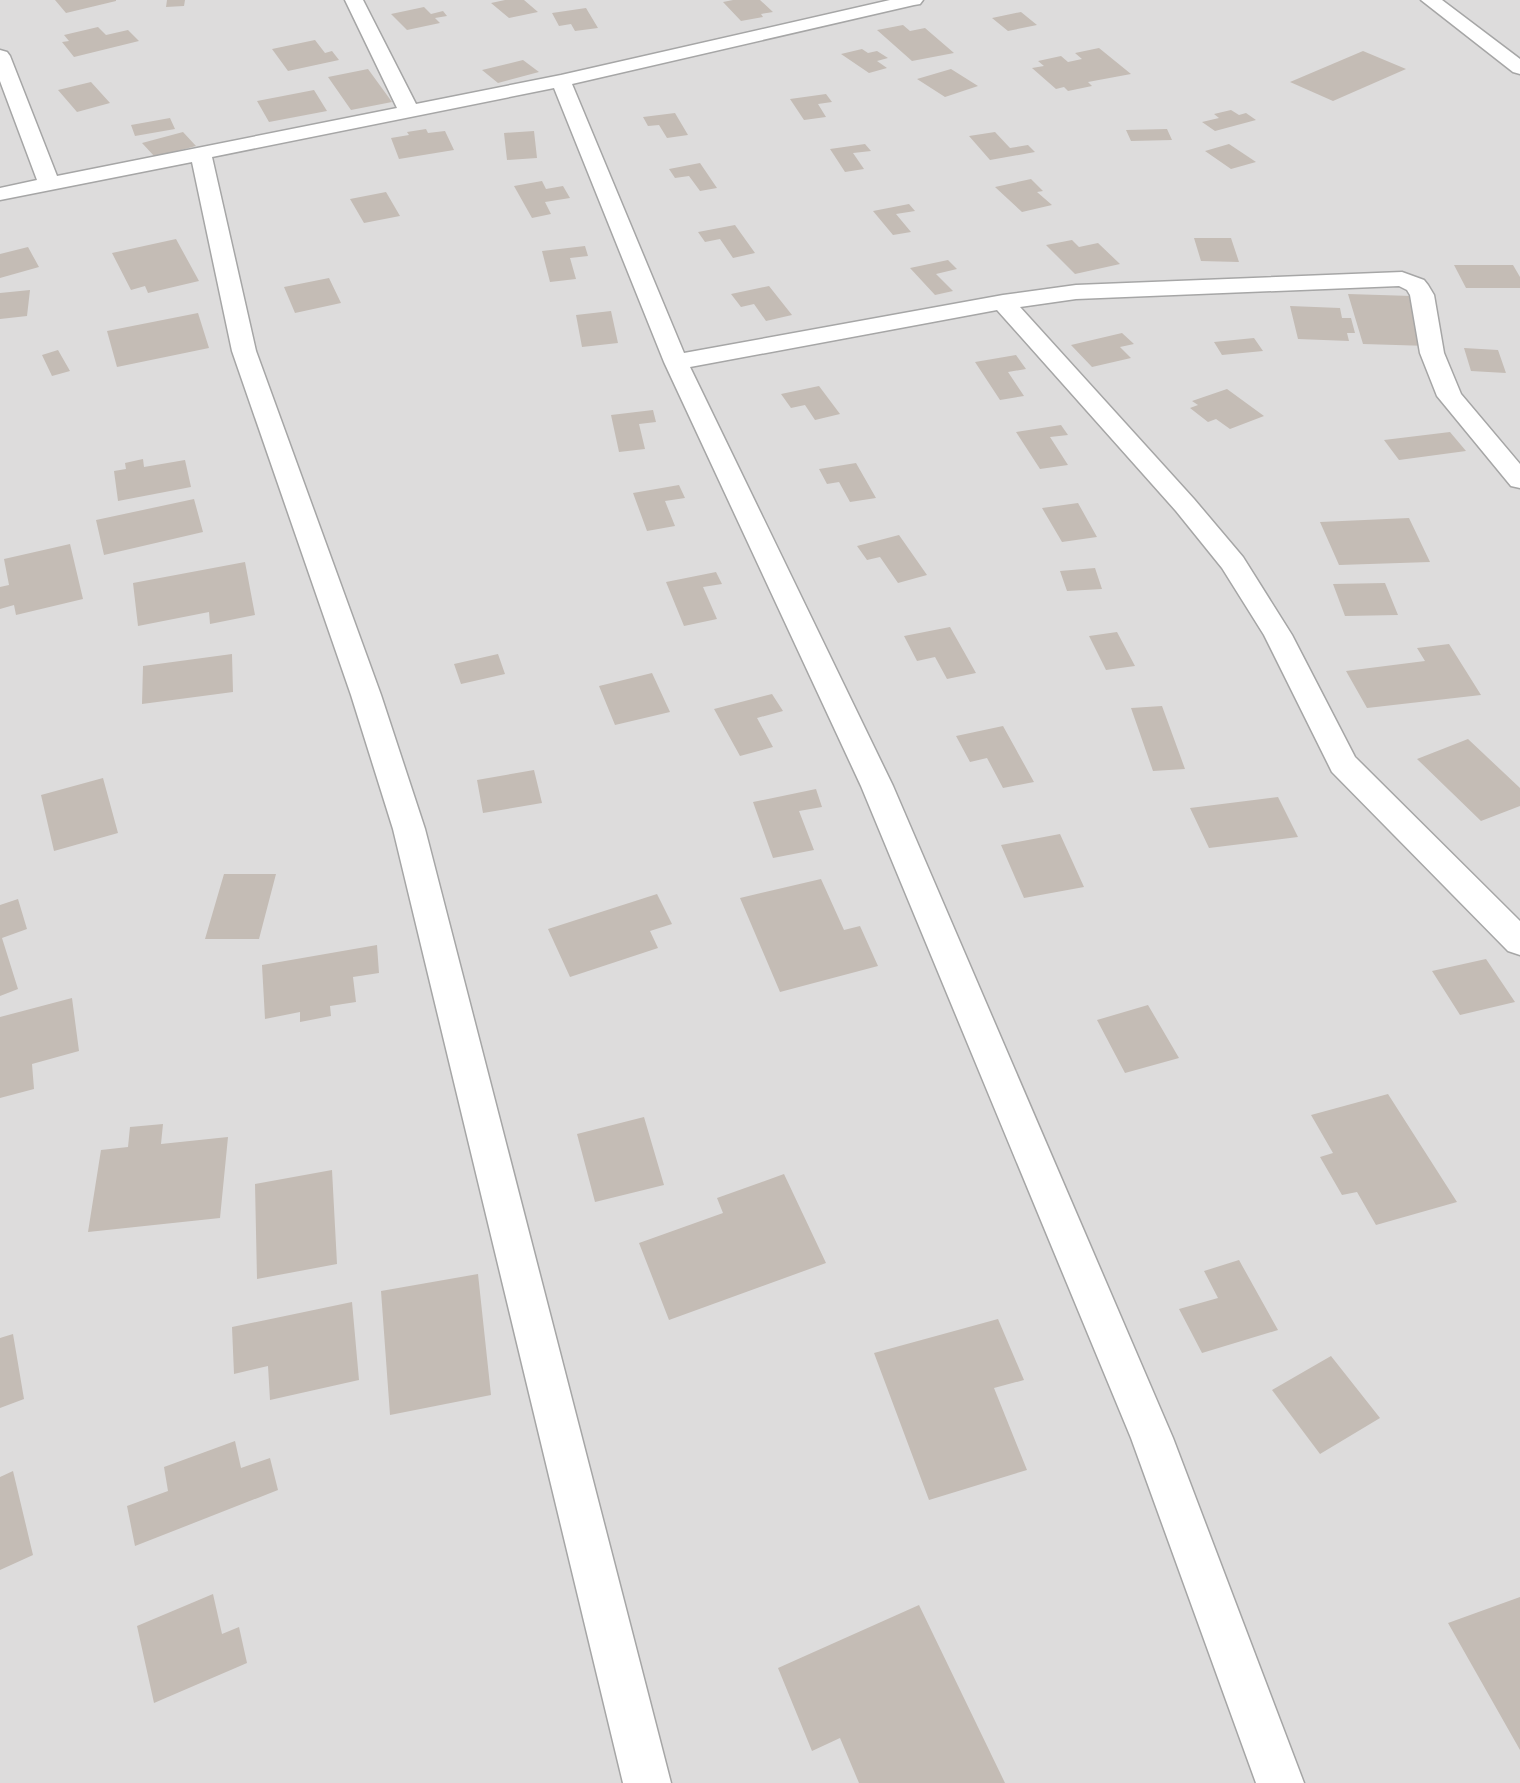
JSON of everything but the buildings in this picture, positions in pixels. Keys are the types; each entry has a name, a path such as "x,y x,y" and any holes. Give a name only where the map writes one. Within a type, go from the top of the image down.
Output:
{"street":[{"path":"354,0 409,111"},
{"path":"0,194 561,81 914,0"},
{"path":"1430,0 1520,68"},
{"path":"0,56 50,183"},
{"path":"561,81 676,362 877,786 1152,1438 1280,1783"},
{"path":"201,153 244,351 366,695 409,829 647,1783"},
{"path":"676,362 1003,302 1076,292 1402,279 1416,285 1422,296 1432,353 1449,396 1520,480"},
{"path":"1003,302 1185,505 1233,563 1278,635 1342,764 1520,942"}],"shaded area":[{"path":"0,0 1520,0 1520,1783 0,1783"}]}
